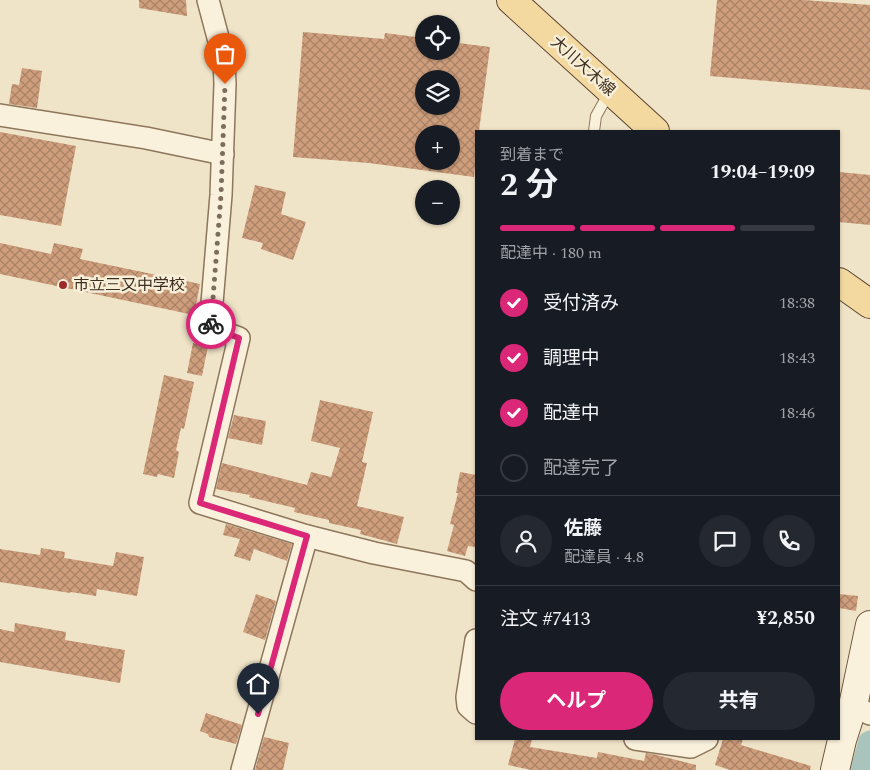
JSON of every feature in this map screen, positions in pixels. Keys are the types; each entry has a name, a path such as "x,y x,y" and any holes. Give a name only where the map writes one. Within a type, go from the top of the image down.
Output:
{"main road":[{"name":"大川大木線","path":"511,0 654,130"},
{"path":"840,283 870,304"}],"street":[{"path":"208,0 224,60 225,124 217,264 210,327 239,338 200,503 307,536 374,552 466,570 475,579"},
{"path":"0,115 146,138 223,154"},
{"path":"242,770 307,536"},
{"path":"840,739 861,710 870,625"},
{"path":"475,647 468,698 468,706 475,712"},
{"path":"643,740 691,747 705,740"},
{"path":"835,770 840,740"}],"lane":[{"path":"594,130 596,116 610,91"}],"building":[{"path":"139,0 186,0 187,16 139,8"},
{"path":"717,0 804,0 870,5 870,90 710,76"},
{"path":"303,32 384,39 385,33 415,37 415,60 460,60 460,43 490,47 479,130 475,130 474,177 422,170 460,170 460,125 415,125 415,169 369,163 293,157"},
{"path":"22,68 42,71 37,108 9,104 12,84 19,85"},
{"path":"0,132 76,146 61,226 0,215"},
{"path":"840,172 870,175 870,225 840,222"},
{"path":"255,185 286,192 281,214 306,222 293,260 261,249 263,243 242,238"},
{"path":"0,243 51,254 54,243 83,249 80,259 200,284 194,315 0,274"},
{"path":"193,343 208,346 202,376 187,373"},
{"path":"164,375 194,382 184,429 181,428 176,450 179,452 174,478 158,474 157,477 143,474"},
{"path":"320,400 373,412 362,462 367,463 357,506 404,517 397,544 360,534 361,530 329,523 329,520 294,512 295,508 249,497 250,495 216,489 222,463 307,485 311,472 331,477 340,448 311,441"},
{"path":"234,415 266,421 262,445 228,438"},
{"path":"460,472 475,475 475,547 468,546 465,556 447,551 454,525 450,524 458,493 456,493"},
{"path":"226,524 292,544 287,561 254,549 250,561 234,556 240,539 223,535"},
{"path":"41,548 65,552 64,558 113,566 116,552 144,557 137,596 97,589 96,596 0,582 0,549 40,555"},
{"path":"256,594 276,601 265,640 243,632"},
{"path":"840,594 858,596 856,611 840,608"},
{"path":"15,623 66,632 65,640 125,650 120,683 0,662 0,629 14,632"},
{"path":"206,713 242,725 236,744 209,737 208,734 200,731"},
{"path":"264,737 289,743 283,770 255,770"},
{"path":"515,740 532,740 530,747 597,758 598,752 644,761 646,753 657,755 696,765 696,770 531,770 508,765"},
{"path":"723,740 743,740 741,745 811,766 810,770 730,770 715,765"}],"waterway":[{"path":"860,770 868,741 870,740"}],"way so far":[{"path":"211,324 217,264 225,124 225,84"}],"place":[{"name":"市立三又中学校","path":"63,285"}],"route":[{"path":"211,324 210,327 239,338 200,503 307,536 258,714"}]}
